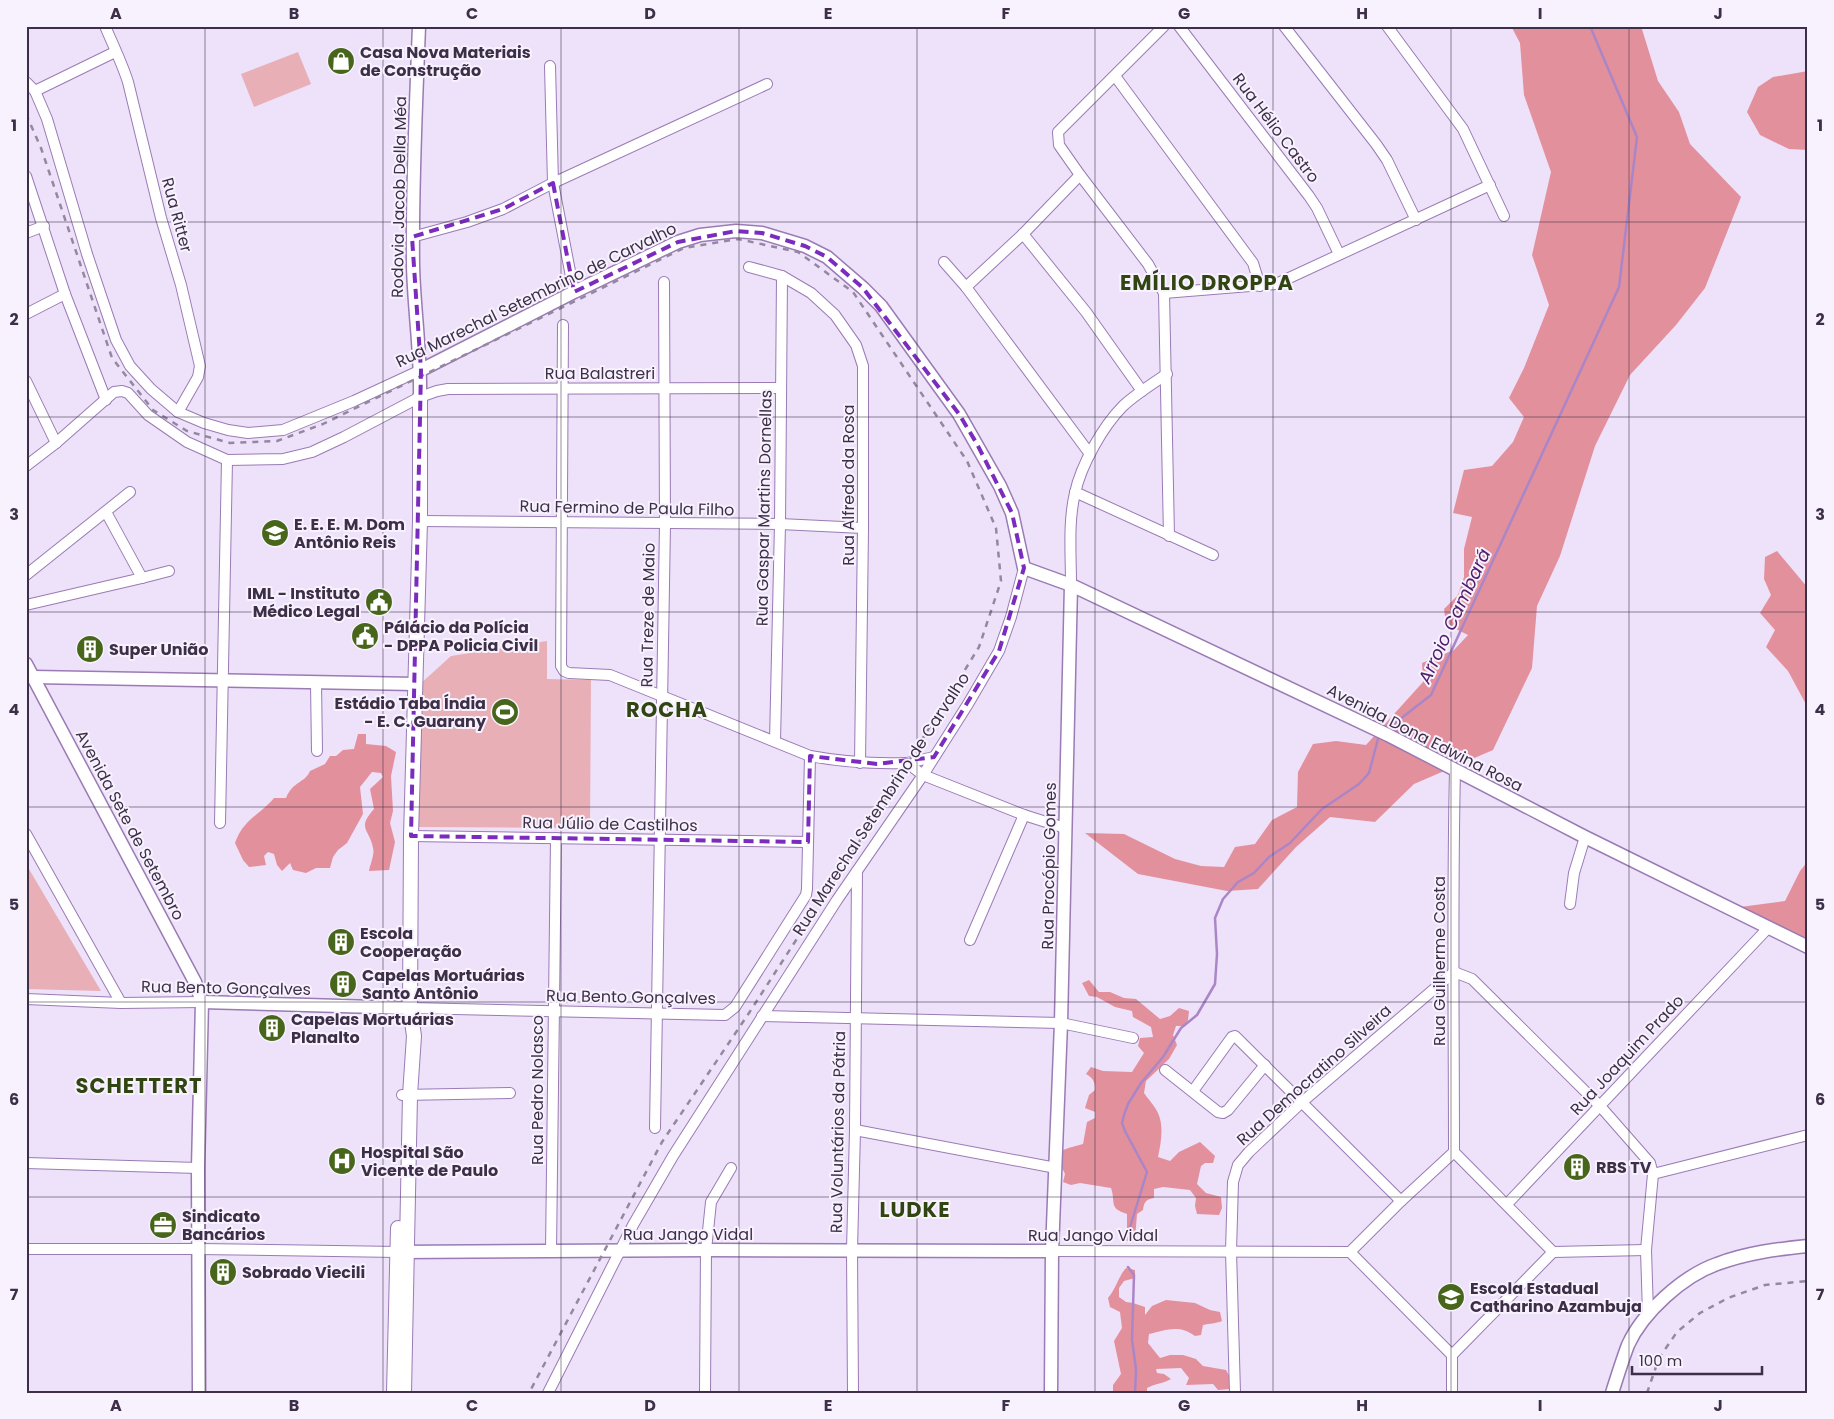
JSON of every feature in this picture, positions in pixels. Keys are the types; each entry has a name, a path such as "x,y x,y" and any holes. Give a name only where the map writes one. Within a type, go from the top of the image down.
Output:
{"main road":[{"path":"394,1393 400,1339 403,1252 406,1095 405,1036 410,1008 411,836 420,520 420,397"},
{"path":"400,1339 404,1393"}],"street":[{"name":"Rua Ritter","path":"105,26 115,52 122,63 128,82 200,366 198,377 178,412"},
{"name":"Rodovia Jacob Della Méa","path":"419,26 412,237 413,294 421,370 420,397"},
{"path":"1164,26 1058,132 1059,145 1080,176 1148,264 1164,293 1169,536"},
{"name":"Rua Hélio Castro","path":"1179,26 1309,196 1340,254"},
{"path":"1284,26 1387,160 1416,220"},
{"path":"1386,26 1463,129 1504,216"},
{"path":"35,91 115,52"},
{"path":"550,66 554,183 574,292"},
{"path":"1115,76 1247,255 1253,264 1260,286"},
{"name":"Rua Marechal Setembrino de Carvalho","path":"26,82 35,91 55,145 87,254 116,340 130,366 151,389 178,412 228,430 248,433 283,430 354,401 421,370 574,292 678,242 700,235 736,231 762,233 805,246 827,257 881,306 959,414 1000,486 1012,513 1024,568 1009,625 999,651 923,775 800,956 673,1156 633,1225 548,1393"},
{"path":"412,237 467,222 503,209 554,183 766,84"},
{"path":"966,287 1023,234 1080,176"},
{"path":"27,180 44,226 65,294 106,400"},
{"path":"1164,293 1276,284 1490,185"},
{"path":"26,233 44,226"},
{"path":"1023,234 1086,312 1142,391"},
{"path":"944,262 966,287 1090,454"},
{"name":"Rua Alfredo da Rosa","path":"749,267 782,276 811,294 835,315 856,345 863,366 860,763"},
{"name":"Rua Gaspar Martins Dornellas","path":"775,741 780,524 782,276"},
{"name":"Rua Treze de Maio","path":"655,1128 665,524 664,282"},
{"path":"26,314 65,294"},
{"path":"563,324 561,666 564,671 569,673 610,675 810,756 860,763 907,763 934,757"},
{"name":"Rua Procópio Gomes","path":"1051,1393 1052,1251 1061,1023 1071,526 1075,492 1090,454 1110,421 1142,391 1167,374"},
{"path":"26,381 56,443"},
{"name":"Rua Balastreri","path":"420,397 448,389 564,387 781,388"},
{"path":"26,466 56,443 114,392 122,391 128,393 148,414 187,442 227,460 283,459 312,452 344,438 420,397"},
{"path":"220,822 227,460"},
{"path":"26,575 130,492"},
{"path":"1075,492 1213,555"},
{"path":"106,512 142,578"},
{"name":"Rua Fermino de Paula Filho","path":"420,520 780,524 863,528"},
{"name":"Avenida Dona Edwina Rosa","path":"1024,568 1071,585 1374,728 1585,837 1808,947"},
{"path":"26,605 169,570"},
{"name":"Avenida Sete de Setembro","path":"26,664 195,982 202,1002"},
{"path":"34,678 415,684"},
{"path":"316,683 317,751"},
{"path":"808,842 810,756"},
{"path":"907,763 923,775 1024,815 1065,828"},
{"name":"Rua Guilherme Costa","path":"1454,1152 1453,884 1455,771"},
{"path":"970,940 1024,815"},
{"path":"26,834 121,1003"},
{"name":"Rua Júlio de Castilhos","path":"411,836 808,842"},
{"path":"1570,904 1574,873 1585,837"},
{"name":"Rua Pedro Nolasco","path":"551,1252 556,838"},
{"name":"Rua Bento Gonçalves","path":"26,999 121,1003 202,1002 725,1015 735,1007 806,895 808,842"},
{"name":"Rua Voluntários da Pátria","path":"853,1393 852,1250 857,871"},
{"name":"Rua Joaquim Prado","path":"1507,1204 1769,928"},
{"path":"1454,972 1472,979 1600,1106 1650,1163 1653,1174 1646,1250 1648,1313"},
{"name":"Rua Democratino Silveira","path":"1235,1393 1231,1252 1233,1182 1238,1165 1249,1152 1301,1103 1454,972"},
{"path":"199,1393 198,1168 202,1002"},
{"path":"762,1016 1061,1023 1133,1038"},
{"path":"1193,1091 1232,1036 1235,1036 1401,1201"},
{"path":"1165,1070 1218,1112 1223,1113 1228,1110 1265,1065"},
{"path":"406,1095 510,1093"},
{"path":"855,1130 1056,1168"},
{"path":"1653,1174 1808,1135"},
{"path":"1452,1355 1350,1252 1454,1152 1553,1252"},
{"path":"26,1163 198,1168"},
{"path":"705,1393 706,1250 711,1202 731,1168"},
{"path":"1612,1393 1629,1344 1648,1313 1685,1282 1716,1264 1750,1254 1808,1246"},
{"name":"Rua Jango Vidal","path":"26,1249 403,1252 852,1250 1350,1252"},
{"path":"1452,1393 1452,1355 1553,1252 1646,1250"}],"highlighted area":[{"path":"553,183 574,292 678,242 736,231 762,233 805,246 827,257 863,288 959,414 977,444 1012,513 1024,568 999,651 934,757 877,764 810,756 808,842 411,836 421,370 412,237 503,209"}],"shaded area":[{"path":"1511,26 1641,26 1658,81 1679,112 1690,144 1741,197 1705,288 1676,325 1630,375 1595,446 1560,556 1537,606 1532,668 1493,750 1414,784 1375,822 1330,817 1296,847 1258,889 1227,891 1138,874 1085,833 1124,834 1175,859 1201,866 1224,867 1235,847 1255,844 1272,820 1297,807 1298,772 1313,744 1336,741 1366,745 1423,682 1422,663 1454,650 1468,635 1446,624 1444,609 1458,595 1464,577 1464,549 1472,517 1453,513 1464,470 1492,466 1513,442 1524,417 1509,398 1524,368 1549,305 1532,255 1551,172 1524,95 1520,43"},
{"path":"298,52 311,84 254,107 241,74"},
{"path":"1808,71 1808,150 1789,149 1760,135 1747,112 1758,87 1773,77"},
{"path":"1777,551 1808,588 1808,708 1788,671 1766,647 1775,630 1760,613 1771,595 1764,579 1765,557"},
{"name":"Estádio Taba Índia - E. C. Guarany","path":"547,641 547,679 591,680 590,828 417,827 419,685 451,656"},
{"path":"358,734 366,734 366,744 386,746 396,752 391,776 393,811 390,823 395,842 389,870 369,871 373,850 365,825 374,809 370,789 383,777 381,773 372,772 360,787 363,814 347,843 333,857 330,868 316,868 306,873 293,870 290,863 282,871 277,865 274,854 268,852 264,856 266,865 249,867 243,860 235,843 247,823 274,798 286,798 295,785 305,778 310,771 325,764 330,756 336,756 343,750 354,749"},
{"path":"1808,861 1808,939 1740,907 1785,901 1800,871"},
{"path":"26,864 101,991 26,989"},
{"path":"1089,980 1099,992 1110,992 1124,998 1136,999 1160,1019 1170,1016 1179,1008 1189,1011 1185,1026 1176,1026 1173,1035 1177,1045 1169,1059 1146,1081 1144,1093 1160,1118 1161,1135 1158,1157 1170,1161 1179,1152 1200,1142 1215,1156 1213,1163 1205,1163 1201,1166 1197,1184 1206,1193 1221,1197 1222,1208 1219,1215 1197,1214 1196,1198 1190,1190 1163,1187 1154,1189 1154,1198 1146,1201 1143,1210 1137,1214 1135,1239 1132,1243 1120,1236 1127,1230 1127,1214 1115,1207 1111,1188 1080,1183 1071,1185 1063,1182 1065,1174 1059,1160 1059,1155 1065,1150 1083,1144 1087,1122 1095,1118 1095,1112 1085,1108 1089,1095 1095,1090 1093,1080 1086,1074 1091,1067 1103,1071 1132,1072 1144,1053 1138,1046 1140,1038 1153,1037 1151,1027 1133,1017 1132,1011 1115,1007 1097,997 1089,996 1082,983"},
{"path":"1126,1268 1135,1270 1135,1278 1124,1281 1119,1288 1119,1297 1126,1302 1145,1307 1145,1315 1152,1306 1166,1300 1195,1303 1210,1310 1220,1312 1222,1321 1203,1325 1201,1335 1195,1336 1178,1329 1167,1330 1149,1334 1148,1343 1160,1358 1170,1355 1183,1355 1196,1359 1203,1366 1226,1370 1230,1377 1229,1389 1218,1390 1213,1384 1186,1385 1189,1378 1181,1368 1156,1369 1157,1373 1164,1374 1171,1379 1147,1388 1147,1393 1113,1393 1113,1385 1121,1374 1114,1341 1122,1328 1120,1312 1110,1307 1108,1298"}],"waterway":[{"name":"Arroio Cambará","path":"1386,730 1431,695 1619,287 1637,137 1590,26"},
{"name":"Arroio Cambará","path":"1127,1237 1147,1172 1125,1131 1122,1123 1124,1115 1128,1104 1141,1083 1163,1057 1181,1028 1197,1015 1215,984 1217,954 1215,918 1223,899 1238,882 1254,873 1269,857 1290,843 1322,809 1359,784 1369,773 1379,735"},
{"name":"Arroio Cambará","path":"1128,1267 1134,1275 1132,1340 1136,1369 1135,1393"}],"railway":[{"path":"26,114 41,148 112,358 153,410 187,431 230,443 277,441 323,424 684,248 738,239 798,252 853,292 967,461 996,528 1001,581 979,647 851,855 749,1013 662,1142 529,1393"},
{"path":"1647,1393 1659,1358 1677,1332 1700,1313 1728,1298 1765,1285 1808,1281"}],"place":[{"name":"Casa Nova Materiais de Construção","path":"341,61"},
{"name":"E. E. E. M. Dom Antônio Reis","path":"275,533"},
{"name":"IML - Instituto Médico Legal","path":"379,602"},
{"name":"Pálácio da Polícia - DPPA Policia Civil","path":"365,636"},
{"name":"Super União","path":"90,649"},
{"name":"Estádio Taba Índia - E. C. Guarany","path":"505,712"},
{"name":"Escola Cooperação","path":"341,942"},
{"name":"Capelas Mortuárias Santo Antônio","path":"343,984"},
{"name":"Capelas Mortuárias Planalto","path":"272,1028"},
{"name":"Hospital São Vicente de Paulo","path":"342,1161"},
{"name":"RBS TV","path":"1577,1167"},
{"name":"Sindicato Bancários","path":"163,1225"},
{"name":"Sobrado Viecili","path":"223,1272"},
{"name":"Escola Estadual Catharino Azambuja","path":"1451,1297"}],"district":[{"name":"EMÍLIO DROPPA","path":"1207,282"},
{"name":"ROCHA","path":"667,709"},
{"name":"SCHETTERT","path":"139,1085"},
{"name":"LUDKE","path":"915,1209"}]}
